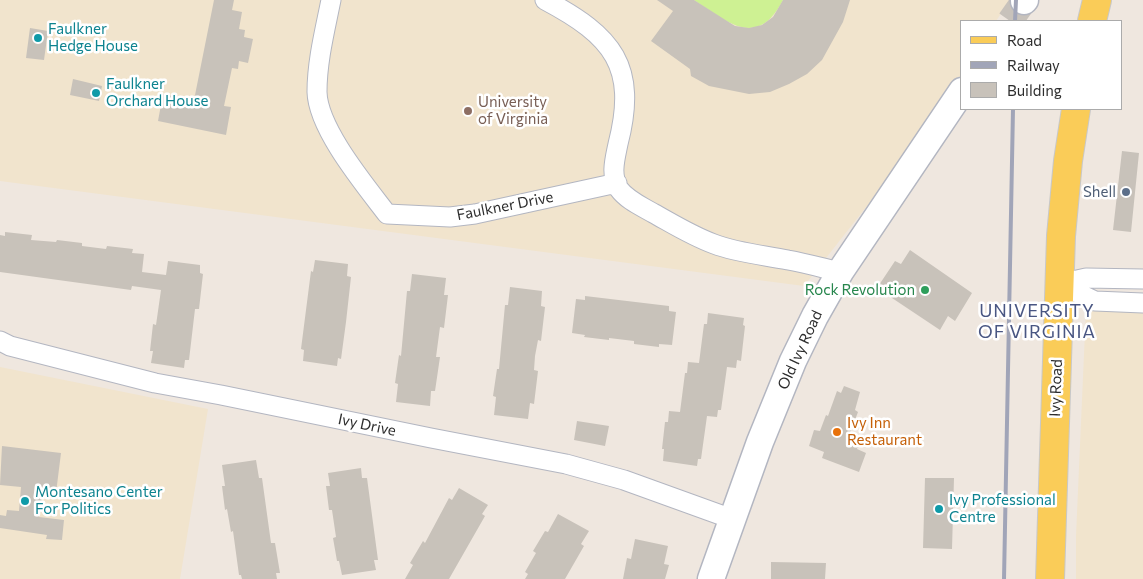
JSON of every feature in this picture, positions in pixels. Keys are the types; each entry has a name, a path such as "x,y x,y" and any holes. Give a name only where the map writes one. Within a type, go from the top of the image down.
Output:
{"main road":[{"path":"1092,20 1097,0"},
{"name":"Ivy Road","path":"1050,579 1061,236 1068,161 1076,110"}],"street":[{"name":"Faulkner Drive","path":"331,0 319,58 317,92 320,110 327,126 357,175 387,214 450,217 475,214 616,183"},
{"path":"544,0 595,31 608,44 617,59 623,76 626,94 623,126 614,161 614,173 616,183 628,198 688,232 715,244 743,253 789,260 840,272"},
{"name":"Old Ivy Road","path":"711,579 760,442 793,361 815,316 840,272 960,94"},
{"path":"1059,284 1086,278 1143,279"},
{"path":"1059,284 1095,300 1143,303"},
{"name":"Ivy Drive","path":"0,341 10,346 155,383 566,464 624,480 732,519"}],"shaded area":[{"name":"University of Virginia","path":"0,0 1010,0 997,20 960,20 960,76 911,150 804,286 0,181"},
{"name":"University of Virginia","path":"1086,309 1143,312 1143,579 1076,579 1076,536"},
{"path":"0,367 208,409 180,579 0,579"}],"green space":[{"path":"694,0 783,0 773,15 763,24 752,28 730,23"}],"building":[{"path":"214,0 234,0 232,10 242,12 239,29 245,30 244,37 253,39 248,63 239,61 238,69 232,68 224,106 231,107 226,135 158,121 163,94 194,100"},
{"path":"657,0 694,0 735,26 749,28 762,25 773,17 783,0 850,0 843,22 822,60 807,74 770,92 749,94 709,86 691,76 690,69 651,41 673,11"},
{"name":"Faulkner Hedge House","path":"30,28 48,31 44,60 26,58"},
{"name":"Faulkner Orchard House","path":"73,79 102,86 99,101 70,95"},
{"name":"Shell","path":"1122,151 1139,153 1131,232 1113,230"},
{"path":"5,232 32,235 31,240 56,242 57,240 82,243 82,246 106,249 107,246 133,249 132,253 144,254 142,272 166,275 168,261 200,265 200,273 203,274 199,309 195,309 189,360 185,360 184,368 151,363 153,351 150,351 153,324 156,325 161,290 132,286 131,290 0,272 0,235 5,236"},
{"name":"Rock Revolution","path":"910,250 972,293 955,321 948,316 940,330 877,288 895,261 901,264"},
{"path":"315,260 348,264 347,276 351,277 341,359 338,358 337,366 303,361 304,350 301,349 311,271 313,272"},
{"path":"412,274 446,278 444,295 448,295 444,328 440,327 436,357 440,357 435,391 431,391 430,406 396,402 398,384 395,383 399,355 401,356 407,291 410,291"},
{"path":"510,287 542,291 541,306 545,307 541,341 538,340 535,356 534,370 538,371 534,404 530,403 528,419 494,415 496,397 493,396 497,369 499,369 505,305 508,305"},
{"path":"585,296 669,306 669,311 676,312 672,345 659,344 659,347 634,344 634,341 584,337 585,335 572,333 576,299 585,300"},
{"path":"708,313 744,318 743,325 745,326 741,361 737,360 736,368 727,367 721,410 718,410 717,417 707,416 701,459 698,459 697,466 663,461 664,449 662,449 665,422 668,422 669,411 680,412 688,362 699,363 704,324 707,324"},
{"path":"844,386 860,392 855,410 858,412 849,436 860,440 857,449 866,453 859,472 822,458 824,452 809,446 814,430 820,431 837,391 841,393"},
{"path":"577,421 609,426 605,446 574,440"},
{"name":"Montesano Center For Politics","path":"2,446 61,453 56,493 43,491 39,517 64,520 62,540 46,539 47,535 0,528 0,515 6,516 7,510 19,511 21,487 0,485"},
{"path":"256,460 259,478 262,478 271,543 275,543 280,573 276,573 277,579 242,579 241,575 239,575 233,531 231,532 227,509 225,510 222,486 225,486 222,465"},
{"path":"361,468 362,478 367,478 378,560 374,560 376,570 342,575 339,561 337,561 333,538 336,537 332,510 329,510 326,486 330,486 328,473"},
{"name":"Ivy Professional Centre","path":"925,478 954,478 952,549 923,548"},
{"path":"459,488 488,505 482,514 485,516 449,579 405,579 413,565 410,563 423,541 425,543 449,498 452,500"},
{"path":"558,514 589,531 581,544 584,546 565,579 525,579 528,574 525,572 536,553 533,551 545,531 548,532"},
{"path":"635,539 668,546 664,564 669,565 665,579 623,579 627,558 631,559"},
{"path":"771,562 826,563 825,579 771,579"}],"tunnel":[{"path":"1011,20 1024,1"}],"railway":[{"path":"1015,20 1016,0"},
{"path":"1004,579 1013,110"}],"place":[{"name":"Faulkner Hedge House","path":"38,38"},
{"name":"Faulkner Orchard House","path":"96,93"},
{"name":"University of Virginia","path":"468,111"},
{"name":"Shell","path":"1126,192"},
{"name":"Rock Revolution","path":"925,290"},
{"name":"Ivy Inn Restaurant","path":"837,432"},
{"name":"Montesano Center For Politics","path":"25,501"},
{"name":"Ivy Professional Centre","path":"939,509"}],"district":[{"name":"UNIVERSITY OF VIRGINIA","path":"1037,321"}]}
